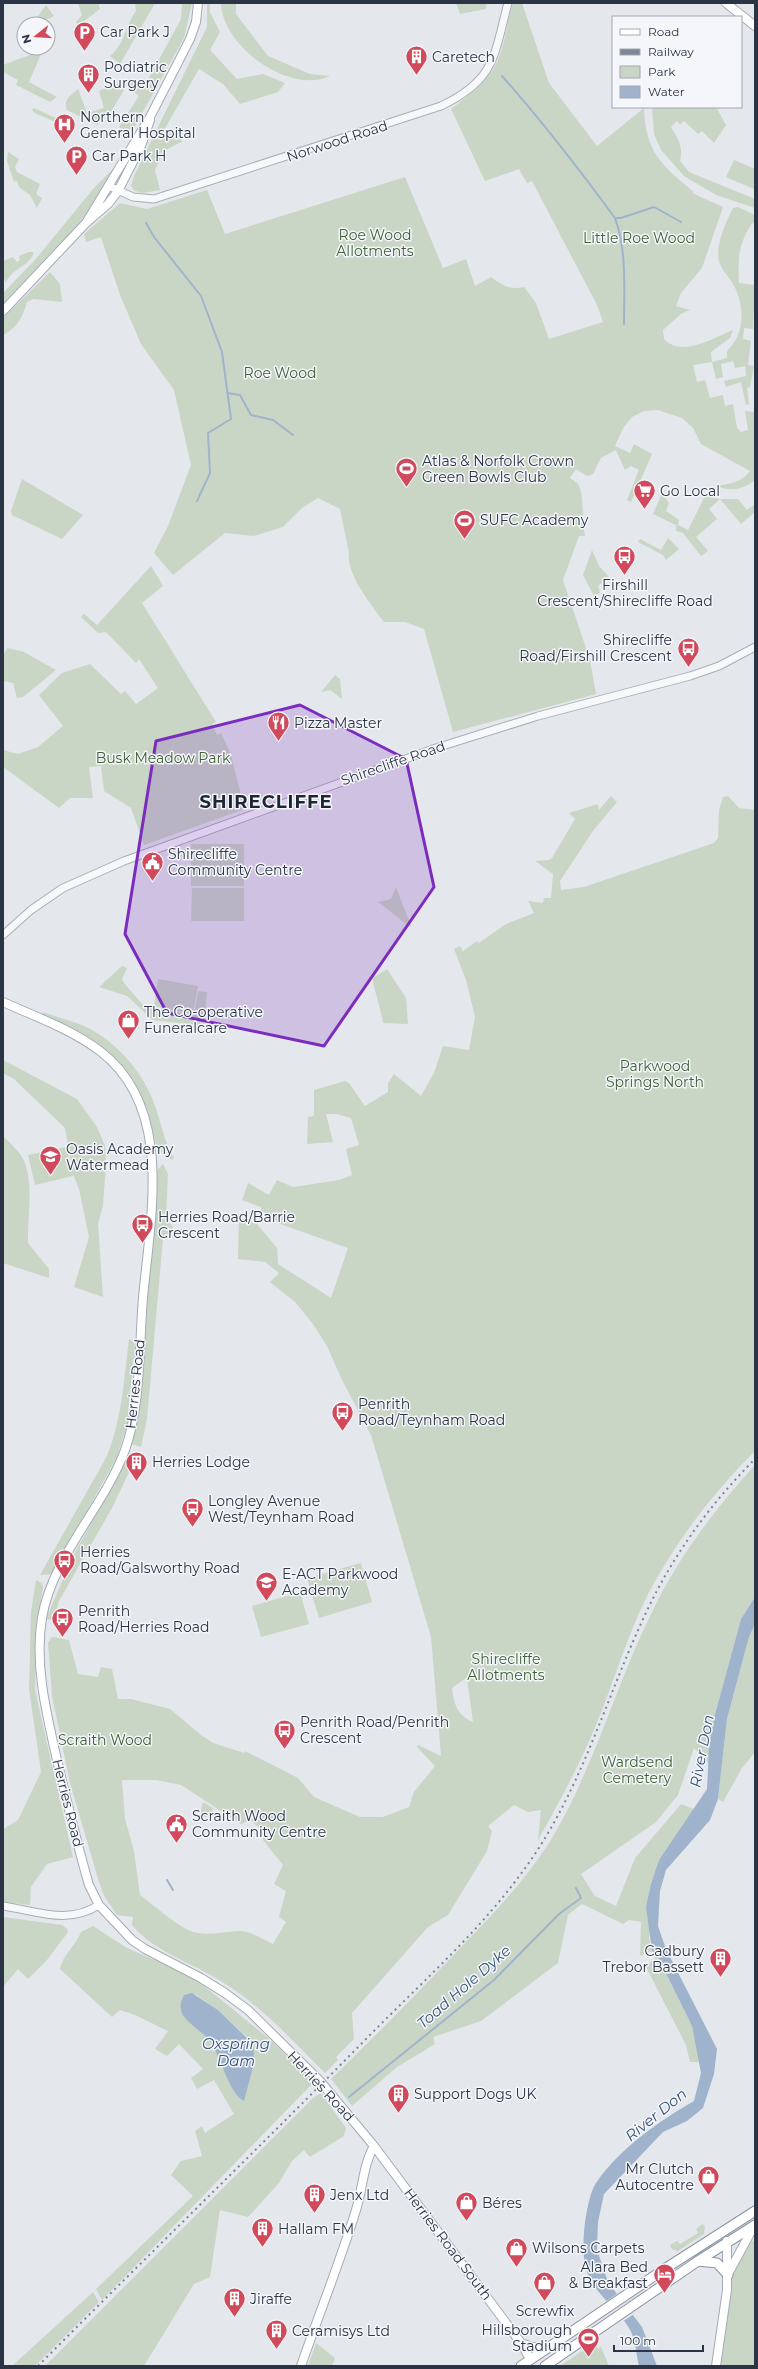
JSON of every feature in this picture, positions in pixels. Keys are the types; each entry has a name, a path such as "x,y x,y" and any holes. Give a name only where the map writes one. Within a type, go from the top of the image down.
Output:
{"highway":[{"path":"521,2366 674,2262 755,2211"},
{"path":"545,2366 727,2241 755,2225"},
{"path":"727,2241 730,2227"},
{"path":"698,2261 717,2263 728,2275"},
{"path":"674,2262 678,2274"},
{"path":"530,2359 540,2362 555,2360"}],"main road":[{"path":"86,224 150,117 194,31 198,3"},
{"path":"726,3 755,26"},
{"path":"3,310 86,224 108,204 118,191 148,130 150,117"},
{"name":"Herries Road","path":"3,1002 76,1035 103,1053 121,1073 134,1094 144,1113 152,1143 151,1212 132,1427 120,1462 52,1584 44,1605 40,1628 41,1671 48,1718 89,1885 99,1905 122,1930 146,1950 201,1978 248,2010 320,2081 374,2146"},
{"path":"301,2366 356,2211 364,2184 366,2161 374,2146"},
{"name":"Herries Road South","path":"374,2146 521,2343 530,2359"},
{"path":"728,2275 755,2225"},
{"path":"716,2366 728,2275 727,2241"},
{"path":"521,2343 532,2347 547,2347"}],"street":[{"name":"Norwood Road","path":"108,186 133,197 154,199 425,112 454,100 481,78 489,68 498,48 508,3"},
{"name":"Shirecliffe Road","path":"3,935 31,910 63,888 124,861 436,748 531,718 690,676 719,666 755,648"},
{"path":"3,1906 71,1916 85,1913 99,1905"}],"highlighted area":[{"path":"300,705 406,759 434,887 324,1046 167,1013 125,934 156,741"}],"green space":[{"path":"78,3 98,3 100,9 79,25 76,22 82,15"},
{"path":"135,3 152,3 154,5 120,64 110,56 119,46 136,11"},
{"path":"182,3 192,3 184,38 130,135 119,127 139,96 129,88 132,82 143,89 181,19"},
{"path":"207,3 210,3 210,12 220,32 210,50 237,79 263,74 285,83 278,92 240,104 223,84 199,69 164,130 183,141 164,151 155,170 160,190 143,193 135,191 131,186 134,176 207,27"},
{"path":"221,3 236,3 236,14 268,56 310,74 330,76 314,80 296,79 278,73 260,63 245,50 233,35 224,19"},
{"path":"456,3 487,3 486,9 460,14"},
{"path":"513,3 522,3 549,83 597,146 644,108 648,136 652,147 664,165 694,192 692,193 723,207 702,268 681,293 676,306 690,310 681,314 663,330 664,339 671,344 680,347 688,347 698,345 733,330 730,338 711,352 712,362 693,365 697,382 705,380 710,398 723,395 725,406 733,404 737,428 741,432 748,430 745,411 755,412 755,480 750,484 736,489 726,489 715,486 730,484 743,478 750,471 701,444 693,428 682,418 658,410 644,411 632,417 623,428 615,446 630,453 634,444 652,454 631,502 627,500 639,470 631,466 625,470 616,450 601,458 593,474 587,476 576,469 570,478 578,484 581,490 585,536 579,536 563,580 590,660 596,694 453,732 424,629 405,622 384,622 367,599 356,580 349,561 349,553 340,509 318,498 302,508 283,527 254,536 225,533 173,575 154,553 168,526 191,465 174,390 141,344 120,295 101,237 86,242 84,234 120,203 147,209 207,190 225,234 405,177 443,268 466,259 475,286 491,277 510,288 524,287 536,303 549,339 603,322 597,305 532,181 527,183 519,169 485,181 451,109 485,80 495,65 503,44"},
{"path":"46,5 54,16 38,16"},
{"path":"27,56 40,56 29,82 57,97 50,102 16,85 18,80 3,72 3,65"},
{"path":"128,79 130,80 109,115 101,119 97,125 67,110 67,100 78,89 87,113 104,108 99,91"},
{"path":"34,108 69,124 72,129 68,132 65,130 64,126 35,113 32,110"},
{"path":"652,108 717,108 726,125 714,143 702,131 698,134 684,121 680,125 677,121 671,127 678,138 681,151 680,161 689,172 755,199 755,208 716,195 684,176 661,150 654,134"},
{"path":"8,152 19,159 15,167 17,172 40,184 36,194 42,198 37,208 30,195 20,188 16,180 14,182 7,161"},
{"path":"734,160 755,169 754,189 726,177"},
{"path":"116,166 100,195 74,230 3,305 3,293 35,260 93,189"},
{"path":"738,207 755,215 755,224 752,223 741,245 739,265 739,283 755,285 753,329 744,328 743,339 751,341 748,365 754,366 750,387 747,388 749,404 746,405 741,382 726,387 724,381 746,376 745,366 735,368 733,361 721,364 723,377 716,379 712,362 727,358 727,351 738,336 742,318 736,291 732,282 721,267 718,255 724,227 733,208"},
{"path":"29,252 34,252 32,257 8,278 6,283 3,276 3,261 13,257 17,262 20,260 19,256"},
{"path":"50,272 60,284 62,302 33,299 27,302 19,322 3,335 3,318"},
{"path":"22,479 83,515 62,539 12,515 11,511"},
{"path":"662,493 669,503 666,511 679,520 678,525 688,530 705,496 720,499 709,509 717,519 696,537 708,551 701,556 683,533 676,531 676,525 653,514"},
{"path":"720,499 738,499 747,510 755,504 755,512 741,524"},
{"path":"668,538 679,549 666,560 663,555 638,542 640,539 661,550"},
{"path":"592,550 599,566 609,577 598,586 600,593 594,596 583,575"},
{"name":"Busk Meadow Park","path":"151,566 163,586 142,603 216,722 212,724 217,735 221,733 230,752 245,809 144,845 131,808 104,791 101,766 89,767 93,798 70,798 59,808 3,767 3,750 18,754 38,747 63,726 39,695 62,673 90,664 121,694 125,691 136,704 158,688 139,659 136,663 106,632 98,633 81,617 84,614 97,625"},
{"path":"7,648 24,652 56,670 23,697 17,698 13,683 3,681 3,656"},
{"path":"335,675 340,679 342,699 330,690 321,692"},
{"path":"611,796 617,802 593,831 560,881 561,890 584,887 714,843 718,838 719,810 723,797 728,796 739,808 755,810 755,1451 724,1484 696,1518 659,1574 635,1623 600,1715 579,1763 538,1840 541,1810 528,1812 514,1805 488,1826 492,1831 487,1851 448,1915 428,1927 352,2013 354,2039 336,2057 338,2060 325,2073 278,2026 241,1994 153,1944 132,1925 133,1917 117,1915 104,1896 70,1783 52,1696 48,1643 52,1637 69,1640 78,1674 98,1677 101,1667 112,1669 118,1699 131,1699 170,1709 213,1743 244,1753 245,1751 298,1778 314,1797 360,1817 383,1817 409,1807 414,1792 435,1766 417,1747 418,1745 441,1756 431,1637 371,1435 342,1380 327,1346 313,1324 295,1302 270,1282 279,1273 265,1262 238,1259 239,1218 257,1224 277,1248 278,1264 331,1298 348,1248 280,1224 261,1210 261,1207 242,1200 248,1183 269,1195 277,1180 293,1187 339,1180 352,1175 346,1149 359,1145 351,1118 337,1114 326,1114 333,1142 307,1144 308,1117 314,1116 314,1090 345,1081 349,1083 365,1106 388,1092 388,1083 394,1074 421,1096 434,1073 443,1046 469,1050 475,1017 466,980 454,949 460,946 463,951 477,941 479,943 506,924 534,913 528,901 543,903 544,898 551,898 553,874 535,861 549,860 552,858 575,819 569,813 598,804 599,810","holes":["467,1678 473,1722 463,1716 457,1708 452,1688","122,1780 156,1780 181,1785 241,1824 251,1820 262,1831 263,1840 283,1865 274,1884 286,1891 279,1917 286,1922 273,1944 243,1931 210,1934 187,1930 140,1895 134,1851 125,1819"]},
{"path":"191,844 244,844 244,886 191,886"},
{"path":"396,887 411,926 410,927 378,902 391,899"},
{"path":"192,888 244,888 244,921 191,921"},
{"path":"122,966 127,968 122,979 124,983 142,1004 153,1008 194,1015 198,991 207,992 204,1026 153,1020 127,996 99,987"},
{"path":"387,969 406,998 408,1024 383,1023 373,978"},
{"path":"158,979 198,986 193,1014 154,1006"},
{"path":"43,1012 87,1027 112,1044 129,1061 144,1081 149,1092 168,1146 174,1157 172,1160 157,1149 148,1111 136,1086 115,1059 99,1045 78,1032 42,1016"},
{"path":"3,1060 77,1099 97,1127 105,1146 106,1164 103,1205 98,1224 103,1297 74,1287 89,1237 79,1189 73,1174 73,1176 35,1185 28,1155 66,1147 72,1169 65,1128 14,1079 3,1073"},
{"path":"3,1136 20,1154 26,1166 30,1198 28,1243 49,1269 49,1278 3,1263"},
{"path":"163,1164 168,1174 166,1219 173,1227 171,1238 163,1239 147,1419 141,1447 132,1444 143,1364 157,1170"},
{"path":"129,1339 133,1341 135,1345 127,1424 117,1457 52,1574 40,1575 107,1456 119,1413"},
{"path":"126,1460 132,1466 112,1508 59,1601 54,1620 46,1619 73,1556"},
{"name":"Wardsend Cemetery","path":"755,1465 755,1597 741,1619 714,1718 709,1764 694,1748 678,1795 656,1822 581,1874 595,1896 616,1906 635,1858 681,1804 694,1809 659,1860 649,1938 652,1951 640,1956 641,1922 629,1920 623,1924 582,1904 568,1915 558,1963 481,2021 433,2037 435,2044 397,2067 352,2106 331,2079 382,2029 489,1918 513,1891 546,1848 582,1780 638,1641 661,1594 672,1574 697,1536"},
{"path":"361,1563 372,1602 319,1618 307,1578"},
{"path":"36,1580 42,1583 43,1587 37,1623 35,1690 73,1857 47,1864 31,1887 30,1905 3,1902 3,1829 18,1820 41,1772 29,1689 31,1612"},
{"path":"300,1592 309,1624 261,1637 252,1606"},
{"path":"755,1624 755,1752 742,1768 723,1802 718,1799 727,1719 749,1637"},
{"path":"203,1802 213,1808 210,1821 200,1813"},
{"path":"3,1917 62,1925 68,1932 47,1960 28,1979 18,1969 3,1987"},
{"path":"93,1926 127,1948 173,1968 203,1985 273,2042 313,2083 102,2300 96,2289 193,2196 171,2175 181,2161 202,2156 195,2131 202,2126 205,2133 234,2114 214,2080 197,2089 191,2078 203,2069 179,2044 167,2056 155,2049 168,2031 135,2015 120,2010 112,2017 60,1969 63,1960 81,1932","holes":["195,1994 218,2010 250,2040 254,2051 245,2097 239,2097 214,2047 196,2026"]},
{"path":"657,1955 692,2026 700,2062 690,2062 686,2045 646,1967"},
{"path":"321,2093 346,2128 344,2136 310,2157 304,2150 292,2161 279,2183 248,2217 220,2210 210,2277 194,2284 144,2366 45,2366 313,2098"},
{"path":"702,2224 705,2226 704,2234 678,2251 672,2249 670,2245 677,2241 680,2244 698,2233 696,2229"},
{"path":"755,2239 755,2366 721,2366 732,2257"},
{"path":"93,2292 99,2302 35,2366 12,2366"},
{"name":"Hillsborough Stadium","path":"595,2342 598,2349 601,2347 609,2366 560,2366"},
{"path":"316,2343 335,2358 332,2366 308,2366"}],"water":[{"path":"755,1597 755,1624 749,1637 727,1719 718,1799 710,1820 666,1870 660,1891 658,1926 666,1949 717,2049 714,2074 703,2108 687,2121 663,2132 604,2194 598,2222 597,2250 608,2282 642,2327 657,2366 639,2366 634,2342 629,2328 589,2278 584,2260 583,2246 585,2221 589,2200 594,2187 616,2158 640,2137 694,2101 701,2073 692,2026 657,1955 652,1951 646,1907 651,1884 659,1860 707,1789 709,1748 714,1718 741,1619"},
{"name":"Oxspring Dam","path":"192,1993 218,2010 252,2043 254,2051 253,2067 244,2101 234,2091 211,2043 188,2021 181,2010 181,2003 184,1995"}],"pier":[{"path":"618,2293 634,2314 622,2322 605,2302"}],"waterway":[{"path":"502,76 588,181 615,218 619,230 623,257 624,324"},
{"path":"615,218 621,218 654,207 681,222"},
{"path":"146,223 154,237 201,296 222,352 231,419 208,433 210,473 197,501"},
{"path":"228,393 240,395 251,415 273,420 293,435"},
{"path":"167,1880 173,1890"},
{"name":"Toad Hole Dyke","path":"349,2097 494,1980 559,1914 581,1898 576,1888"}],"railway":[{"path":"38,2366 448,1958 506,1894 543,1842 560,1811 590,1747 644,1617 666,1574 692,1533 722,1495 755,1459"}],"place":[{"name":"Car Park J","path":"85,52"},
{"name":"Caretech","path":"416,76"},
{"name":"Podiatric Surgery","path":"88,94"},
{"name":"Northern General Hospital","path":"64,144"},
{"name":"Car Park H","path":"76,176"},
{"name":"Atlas & Norfolk Crown Green Bowls Club","path":"406,488"},
{"name":"Go Local","path":"644,510"},
{"name":"SUFC Academy","path":"465,540"},
{"name":"Firshill Crescent/Shirecliffe Road","path":"625,576"},
{"name":"Shirecliffe Road/Firshill Crescent","path":"688,668"},
{"name":"Pizza Master","path":"279,742"},
{"name":"Shirecliffe Community Centre","path":"152,882"},
{"name":"The Co-operative Funeralcare","path":"129,1040"},
{"name":"Oasis Academy Watermead","path":"51,1176"},
{"name":"Herries Road/Barrie Crescent","path":"142,1244"},
{"name":"Penrith Road/Teynham Road","path":"343,1432"},
{"name":"Herries Lodge","path":"136,1482"},
{"name":"Longley Avenue West/Teynham Road","path":"192,1528"},
{"name":"Herries Road/Galsworthy Road","path":"65,1580"},
{"name":"E-ACT Parkwood Academy","path":"267,1602"},
{"name":"Penrith Road/Herries Road","path":"63,1638"},
{"name":"Penrith Road/Penrith Crescent","path":"284,1750"},
{"name":"Scraith Wood Community Centre","path":"177,1844"},
{"name":"Cadbury Trebor Bassett","path":"720,1978"},
{"name":"Support Dogs UK","path":"398,2114"},
{"name":"Mr Clutch Autocentre","path":"709,2196"},
{"name":"Jenx Ltd","path":"314,2214"},
{"name":"Béres","path":"467,2222"},
{"name":"Hallam FM","path":"263,2248"},
{"name":"Wilsons Carpets","path":"517,2268"},
{"name":"Alara Bed & Breakfast","path":"664,2294"},
{"name":"Screwfix","path":"545,2302"},
{"name":"Jiraffe","path":"235,2318"},
{"name":"Ceramisys Ltd","path":"276,2350"},
{"name":"Hillsborough Stadium","path":"588,2358"}],"district":[{"name":"SHIRECLIFFE","path":"266,802"}],"park label":[{"name":"Little Roe Wood","path":"639,238"},
{"name":"Roe Wood Allotments","path":"375,244"},
{"name":"Roe Wood","path":"280,373"},
{"name":"Parkwood Springs North","path":"655,1074"},
{"name":"Shirecliffe Allotments","path":"506,1668"},
{"name":"Scraith Wood","path":"105,1740"}],"water label":[{"name":"River Don","path":"702,1751"},
{"name":"River Don","path":"656,2115"}]}
